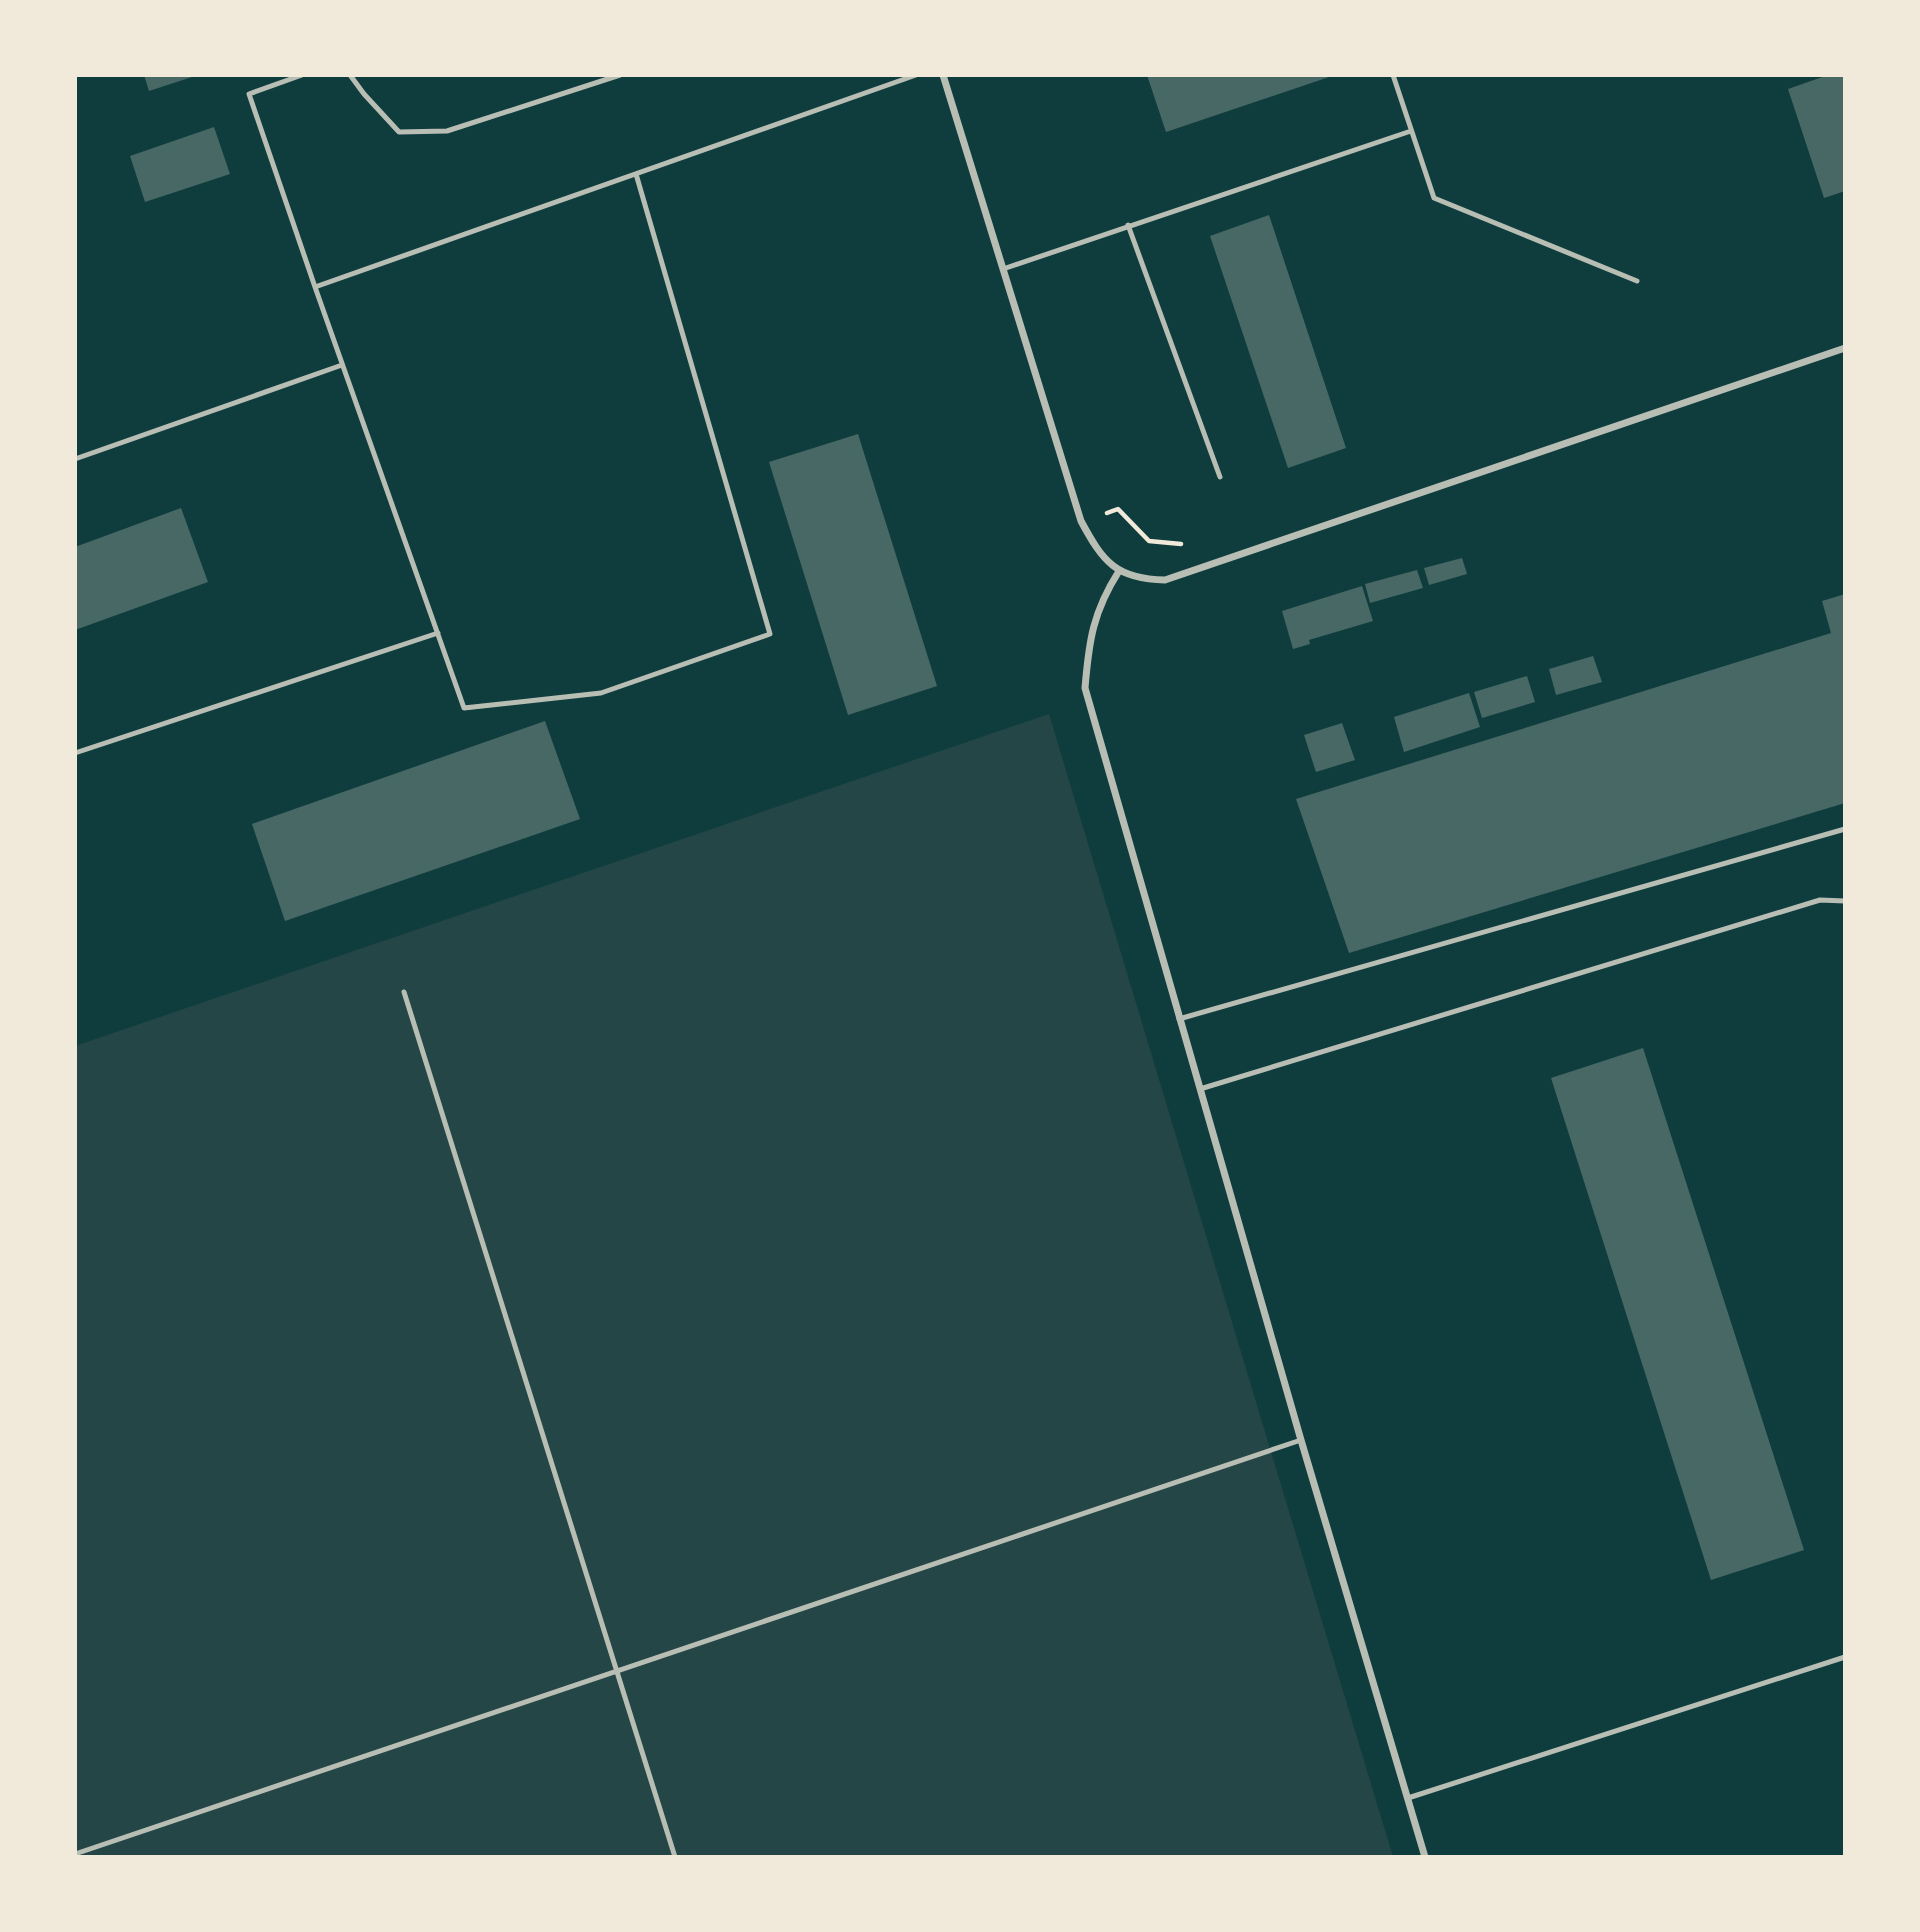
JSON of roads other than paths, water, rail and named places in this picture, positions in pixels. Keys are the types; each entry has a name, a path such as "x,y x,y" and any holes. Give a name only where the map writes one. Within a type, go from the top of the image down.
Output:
{"street":[{"path":"943,75 1081,522 1098,552 1119,571 1143,580 1165,580 1845,348"},
{"path":"1119,571 1104,596 1089,640 1085,688 1301,1440 1425,1857"}],"lane":[{"path":"302,75 249,94 464,708 601,693 770,634 636,174"},
{"path":"350,75 399,132 447,131 620,75"},
{"path":"315,287 916,75"},
{"path":"1393,75 1434,198 1637,281"},
{"path":"1003,269 1411,131"},
{"path":"1128,225 1220,477"},
{"path":"75,459 342,365"},
{"path":"75,753 438,633"},
{"path":"1179,1018 1845,829"},
{"path":"1199,1088 1820,900 1845,901"},
{"path":"404,992 675,1857"},
{"path":"75,1854 1301,1440"},
{"path":"1408,1798 1845,1657"}]}
